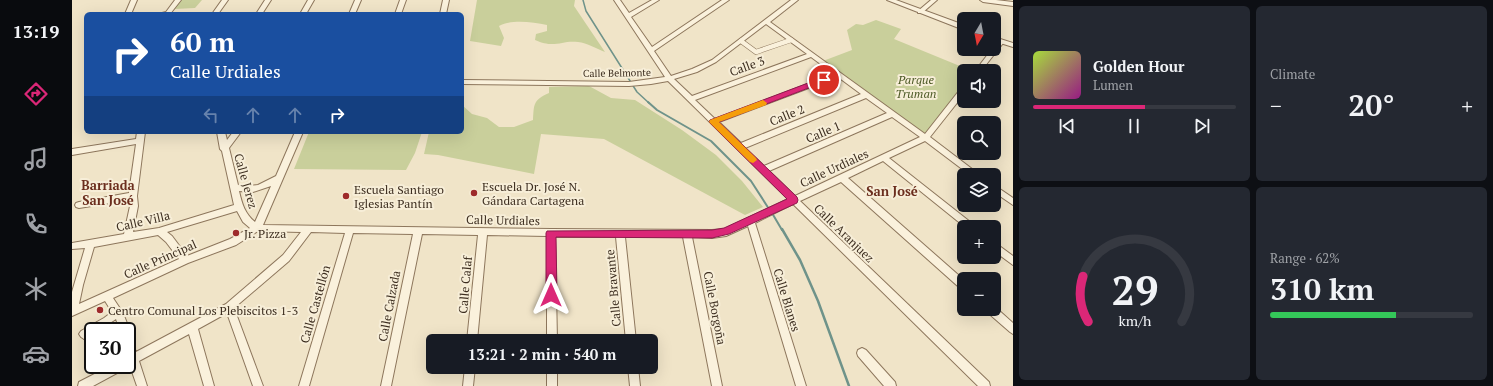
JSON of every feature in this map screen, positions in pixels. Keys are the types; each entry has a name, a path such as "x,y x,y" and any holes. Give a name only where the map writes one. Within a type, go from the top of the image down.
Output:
{"street":[{"path":"129,12 134,0"},
{"path":"169,12 178,0"},
{"path":"216,12 225,0"},
{"path":"260,12 268,0"},
{"path":"304,12 311,0"},
{"path":"353,12 358,0"},
{"path":"399,12 403,0"},
{"path":"443,12 446,0"},
{"name":"Calle Aranjuez","path":"616,0 669,78 985,386"},
{"path":"628,16 656,0"},
{"path":"650,51 726,0"},
{"name":"Calle Belmonte","path":"464,82 655,83 706,66 795,0"},
{"path":"890,0 957,25"},
{"path":"920,12 934,0"},
{"path":"983,0 1013,4"},
{"path":"767,22 966,168"},
{"path":"741,41 756,52 791,40"},
{"path":"1001,42 1013,45"},
{"name":"Calle 3","path":"690,99 811,55"},
{"path":"713,122 838,74"},
{"name":"Calle 2","path":"739,147 866,95"},
{"name":"Calle Urdiales","path":"308,230 620,234 712,234 726,232 925,138 957,97"},
{"name":"Calle 1","path":"763,170 892,114"},
{"path":"128,237 134,206 133,196 141,134"},
{"name":"Calle Jerez","path":"221,134 239,207 246,220 257,228"},
{"path":"224,149 235,134"},
{"path":"298,134 257,228 308,230"},
{"path":"72,152 140,141"},
{"path":"884,158 962,220"},
{"path":"235,187 245,190 258,189 279,178"},
{"path":"842,178 957,280"},
{"path":"1001,193 1013,202"},
{"path":"79,205 133,196"},
{"name":"Calle Villa","path":"74,246 159,231 239,207"},
{"name":"Calle Blanes","path":"753,219 801,386"},
{"name":"Calle Principal","path":"73,311 107,297 184,260 233,242 257,228"},
{"path":"136,358 229,307 286,258 308,230"},
{"name":"Calle Castellón","path":"304,386 350,230"},
{"path":"159,231 169,239 184,260"},
{"name":"Calle Calzada","path":"386,386 418,231"},
{"name":"Calle Calaf","path":"473,334 483,232"},
{"path":"551,233 552,334"},
{"name":"Calle Bravante","path":"620,234 630,334"},
{"name":"Calle Borgoña","path":"687,234 717,386"},
{"path":"73,311 78,284 91,244"},
{"path":"1001,252 1013,261"},
{"path":"107,297 121,322"},
{"path":"229,307 258,386"},
{"path":"103,322 117,313"},
{"path":"998,316 1013,329"},
{"path":"192,326 209,386"},
{"path":"862,354 891,386"},
{"path":"83,386 105,374"},
{"path":"136,374 142,386"},
{"path":"468,386 469,374"},
{"path":"552,374 552,386"},
{"path":"634,374 635,386"}],"green space":[{"path":"181,0 202,0 195,8 174,9"},
{"path":"477,0 575,0 574,6 605,52 578,42 553,44 542,43 535,40 536,34 547,31 547,25 529,22 510,22 499,26 504,38 501,46 470,41"},
{"name":"Parque Truman","path":"876,20 901,29 894,39 957,65 957,95 926,133 919,132 823,61 852,50 847,30 856,24 863,25"},
{"path":"589,86 611,98 635,100 682,130 716,155 742,181 763,207 745,215 604,139 541,134 534,174 438,155 424,154 429,134 464,134 464,107 472,114 487,118 499,127 514,127 533,120 535,103 537,100 549,93 549,87"},
{"path":"308,134 421,134 415,153 406,170 294,169"}],"waterway":[{"path":"583,0 586,11 637,92 649,103"},
{"path":"648,102 657,110 711,141 751,181 769,209"},
{"path":"772,213 782,230"},
{"path":"782,229 800,260 818,301 849,386"}],"slow traffic":[{"path":"753,160 713,122 763,103"}],"place":[{"name":"Escuela Dr. José N. Gándara Cartagena","path":"474,193"},
{"name":"Escuela Santiago Iglesias Pantín","path":"346,196"},
{"name":"Jr. Pizza","path":"236,233"},
{"name":"Centro Comunal Los Plebiscitos 1-3","path":"100,310"}],"district":[{"name":"San José","path":"892,191"},
{"name":"Barriada San José","path":"108,192"}],"route":[{"path":"551,295 551,233 712,234 726,232 794,200 713,122 824,80"}]}
